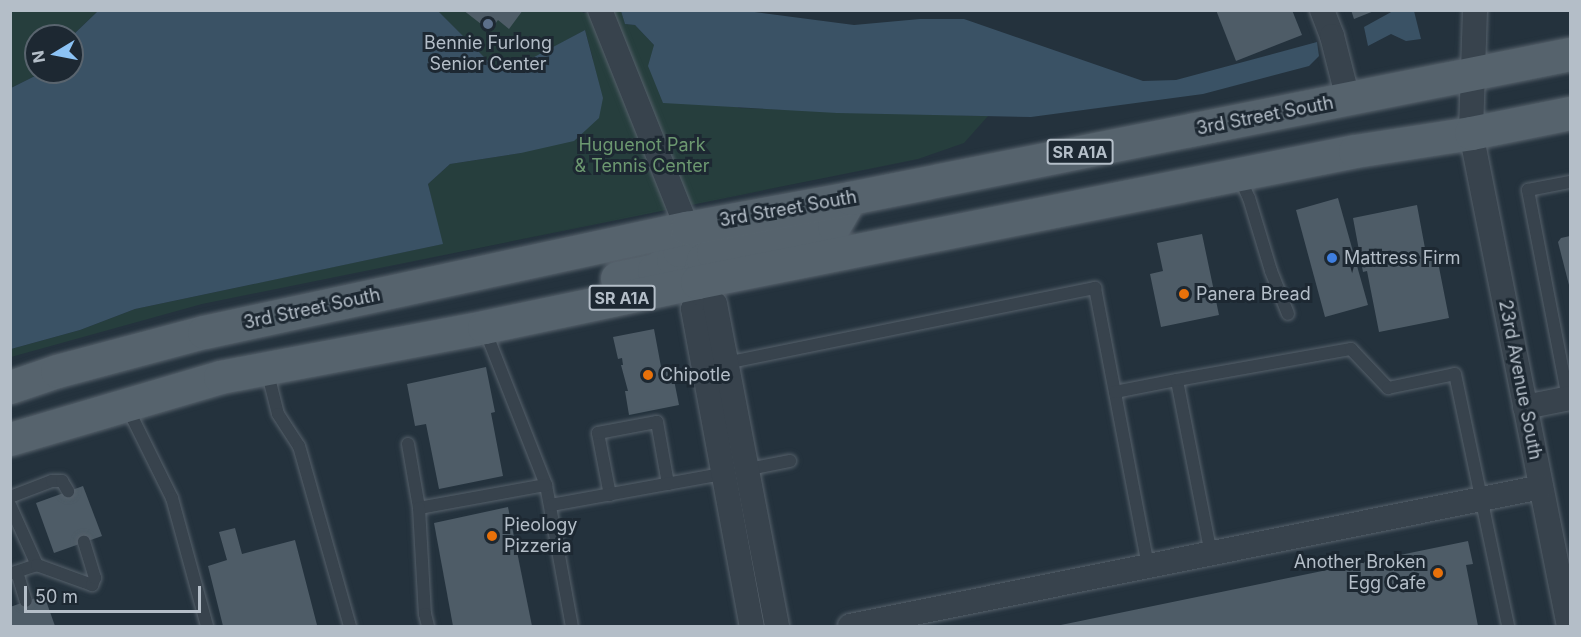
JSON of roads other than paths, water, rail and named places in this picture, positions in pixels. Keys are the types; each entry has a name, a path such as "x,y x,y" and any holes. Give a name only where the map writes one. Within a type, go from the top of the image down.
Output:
{"main road":[{"name":"3rd Street South","path":"10,387 57,371 204,332 687,228 850,198 1570,54"},
{"name":"SR A1A","path":"10,440 220,377 698,287 1355,151 1471,134 1570,113"},
{"path":"698,287 703,260 713,253 834,226 850,198"},
{"path":"554,313 560,298 567,290 654,270 673,259 680,250 687,228"}],"street":[{"path":"600,10 687,228"},
{"path":"1323,10 1348,99"},
{"name":"23rd Avenue South","path":"1475,10 1471,134 1569,627"},
{"path":"698,287 715,304 726,363 752,627"},
{"path":"698,287 693,309 777,627"},
{"path":"1525,407 1569,398"},
{"path":"850,627 1541,487"}],"lane":[{"path":"1239,175 1249,198 1270,271 1288,314"},
{"path":"1569,398 1528,190 1570,182"},
{"path":"726,363 1095,288 1149,566"},
{"path":"484,327 546,485 572,627"},
{"path":"1115,392 1351,349 1388,388 1455,374 1508,627"},
{"path":"266,368 278,414 299,446 350,627"},
{"path":"1177,380 1211,554"},
{"path":"126,404 172,498 207,627"},
{"path":"610,495 598,433 657,422 668,484"},
{"path":"408,444 418,508 424,614 428,627"},
{"path":"551,505 790,461"},
{"path":"10,497 52,481 62,481 68,491"},
{"path":"418,508 546,485"},
{"path":"10,505 37,565"},
{"path":"26,601 14,573 37,565 92,585 95,578 84,542"}],"water":[{"path":"98,11 438,11 494,67 521,64 585,30 603,98 599,118 574,141 521,153 450,164 428,184 443,244 135,309 80,330 11,349 11,88 24,82 24,84 84,84 84,24"},
{"path":"621,11 747,11 854,25 920,19 964,19 1143,81 1176,80 1317,42 1319,56 1309,66 1203,94 1031,117 837,113 663,103 648,66 654,45 635,25 625,24"},
{"path":"1393,11 1414,11 1421,39 1406,41 1391,34 1368,46 1364,27"}],"place":[{"name":"Bennie Furlong Senior Center","path":"488,24"},
{"name":"Mattress Firm","path":"1332,258"},
{"name":"Panera Bread","path":"1184,294"},
{"name":"Chipotle","path":"648,375"},
{"name":"Pieology Pizzeria","path":"492,536"},
{"name":"Another Broken Egg Cafe","path":"1438,573"}],"park label":[{"name":"Huguenot Park & Tennis Center","path":"642,156"}]}
